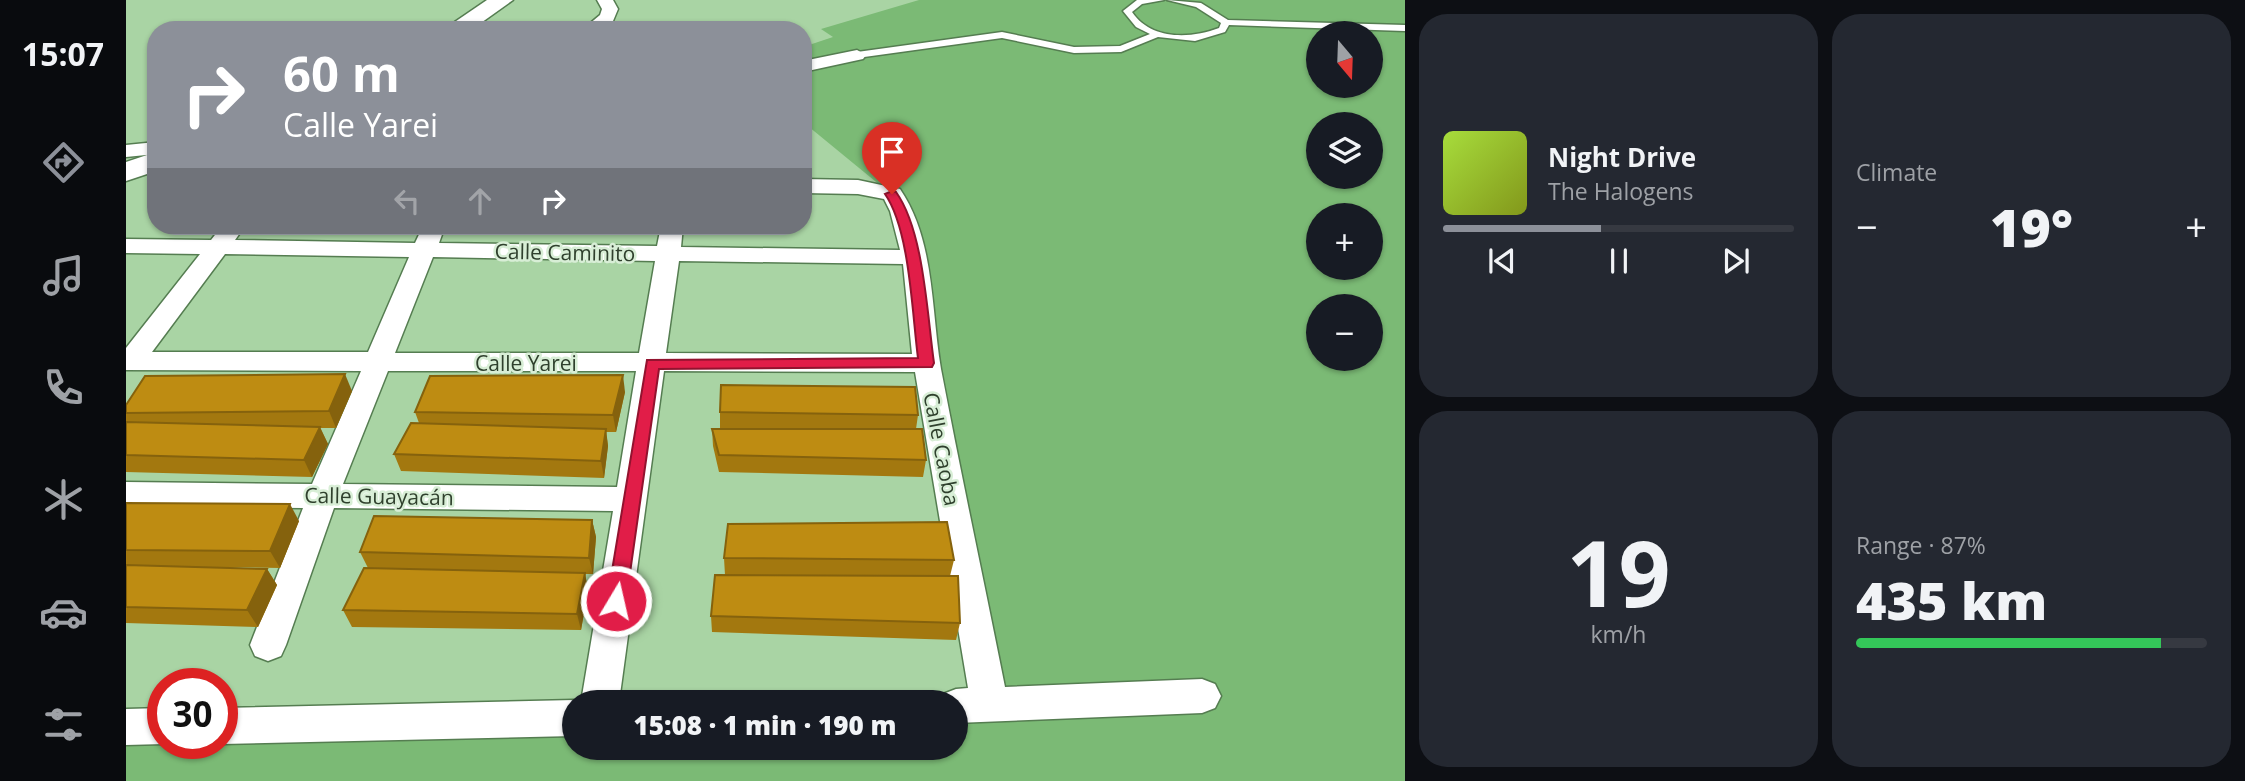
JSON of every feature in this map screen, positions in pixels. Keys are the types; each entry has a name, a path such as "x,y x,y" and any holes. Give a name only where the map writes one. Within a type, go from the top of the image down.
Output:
{"main road":[{"path":"446,21 478,0"},
{"path":"469,21 502,0"},
{"path":"126,172 147,164"},
{"path":"126,187 147,179"}],"street":[{"path":"602,21 610,9 605,0"},
{"path":"812,64 857,55"},
{"path":"126,151 147,149"},
{"name":"Calle Caoba","path":"812,186 858,187 892,194 901,208 912,257 973,705"},
{"path":"128,361 227,235"},
{"path":"268,645 323,495 429,238"},
{"name":"Calle Caminito","path":"126,246 218,247 429,238 669,240 912,257"},
{"path":"602,690 669,240"},
{"name":"Calle Yarei","path":"128,361 926,363"},
{"name":"Calle Guayacán","path":"126,494 632,499"},
{"path":"973,705 1202,696"},
{"path":"238,726 562,718"},
{"path":"126,727 147,726"}],"lane":[{"path":"1160,0 1139,1 1127,11 1133,23 1157,34 1196,38 1222,30 1226,22"},
{"path":"1171,0 1198,5 1226,22 1405,28"},
{"path":"857,55 1002,35 1074,50 1121,50 1157,34"}],"green space":[{"path":"919,0 1405,0 1405,781 126,781 126,726 147,736 147,759 238,759 238,743 562,719 562,760 968,760 968,706 990,705 892,195 812,129 812,44 833,37 821,29"}],"building":[{"path":"345,374 329,411 126,413 126,405 145,376"},
{"path":"623,375 613,415 415,412 430,376"},
{"path":"721,385 915,387 918,415 720,412"},
{"path":"126,422 320,427 304,460 126,455"},
{"path":"411,423 606,429 601,461 394,454"},
{"path":"712,429 922,429 926,460 719,455"},
{"path":"126,503 290,504 270,551 126,550"},
{"path":"374,516 592,520 589,558 360,552"},
{"path":"947,522 954,560 724,558 728,524"},
{"path":"126,565 267,569 247,610 126,607"},
{"path":"364,568 585,573 577,614 343,610"},
{"path":"715,575 958,576 960,623 711,616"}],"route":[{"path":"616,601 652,364 926,363 912,257 901,208 892,194"}]}
